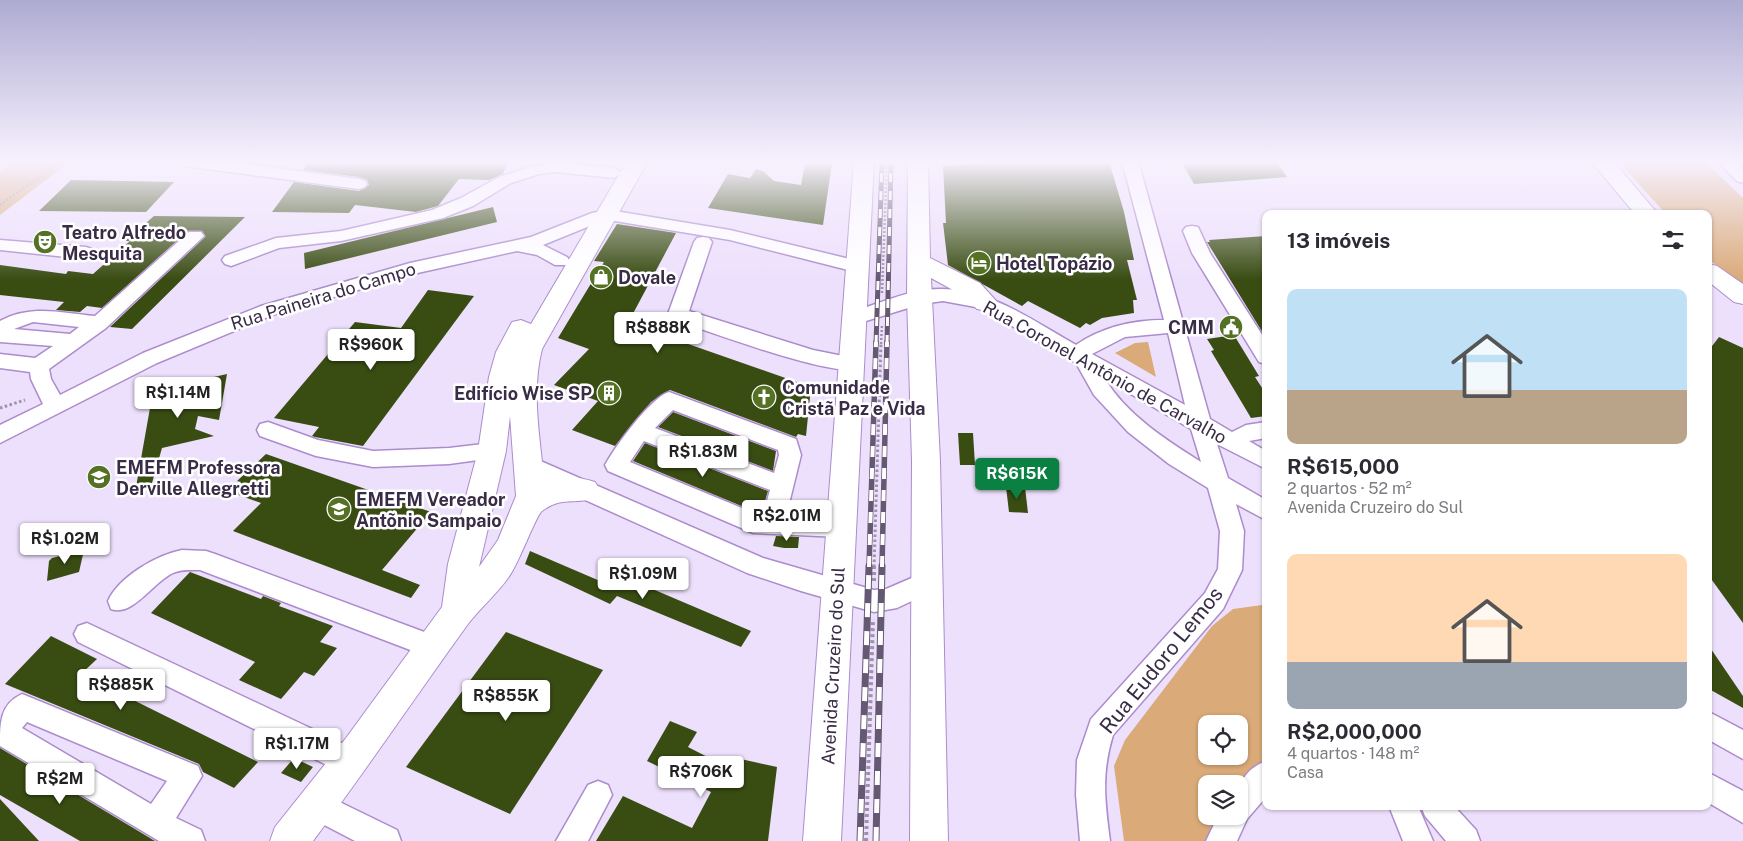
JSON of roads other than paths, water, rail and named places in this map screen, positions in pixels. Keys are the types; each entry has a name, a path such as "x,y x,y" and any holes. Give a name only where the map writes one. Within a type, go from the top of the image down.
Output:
{"main road":[{"path":"289,841 351,762 458,612 498,568 511,545 530,503 523,387 525,364 529,349 603,200"},
{"path":"458,612 464,564 492,451 498,419 502,377 513,341 561,261 609,200"},
{"name":"Avenida Cruzeiro do Sul","path":"822,841 861,200"},
{"path":"918,200 918,262 926,461 928,582 928,841"},
{"path":"1635,200 1643,210"},
{"path":"918,262 971,289 986,303"},
{"path":"1712,273 1743,296"},
{"path":"498,419 513,449 529,465"},
{"path":"530,503 554,489 585,490"}],"street":[{"path":"231,260 276,243 341,236 437,214 470,200"},
{"name":"Rua Eudoro Lemos","path":"1095,841 1090,796 1091,760 1101,728 1214,600 1230,570 1232,531 1216,481 1141,200"},
{"name":"Rua Paineira do Campo","path":"0,435 54,405 150,358 268,310 410,269 519,246 596,218"},
{"path":"596,218 730,235 856,266"},
{"path":"1192,231 1201,253 1262,350"},
{"path":"0,361 39,366 99,324 195,236"},
{"path":"703,242 678,314 812,357 851,364"},
{"path":"0,245 86,253"},
{"name":"Rua Paineira do Campo","path":"519,246 542,250 561,261"},
{"name":"Rua Coronel Antônio de Carvalho","path":"853,319 882,308 919,298 955,295 986,303 1262,459"},
{"path":"0,329 16,320 33,316 99,324"},
{"path":"1176,327 1152,326 1129,328 1109,334 1091,343 1080,357 1101,390 1141,432 1262,509"},
{"path":"0,335 74,341"},
{"path":"39,366 41,378 54,405"},
{"path":"768,522 774,517 777,510 791,450 782,441 669,400 640,431 616,465 753,523 768,522 784,525 841,526"},
{"path":"268,430 316,448 373,459 449,456 492,451"},
{"path":"640,431 783,486"},
{"path":"1232,442 1246,433 1262,431"},
{"path":"529,465 756,566 838,591 874,600 888,600 928,582"},
{"path":"120,601 149,576 168,564 181,560 206,561 434,647"},
{"path":"87,634 351,762"},
{"path":"154,823 164,812 188,776 22,706 4,732 154,823 190,841"},
{"path":"1712,727 1743,745"},
{"path":"1248,797 1262,780"},
{"path":"1712,789 1743,808"},
{"path":"571,841 598,796"},
{"path":"317,806 386,841"},
{"path":"1405,810 1418,841"},
{"path":"1439,810 1466,841"},
{"path":"1221,841 1229,825"}],"railway":[{"path":"876,344 881,200"},
{"path":"887,344 890,200"},
{"path":"869,567 876,342"},
{"path":"882,567 887,342"},
{"path":"860,841 869,566"},
{"path":"876,841 882,566"}],"place":[{"name":"Teatro Alfredo Mesquita","path":"45,242"},
{"name":"Hotel Topázio","path":"979,263"},
{"name":"Dovale","path":"601,277"},
{"name":"CMM","path":"1231,327"},
{"name":"Edifício Wise SP","path":"609,393"},
{"name":"Comunidade Cristã Paz e Vida","path":"764,397"},
{"name":"EMEFM Professora Derville Allegretti","path":"99,477"},
{"name":"EMEFM Vereador Antõnio Sampaio","path":"339,509"}]}
